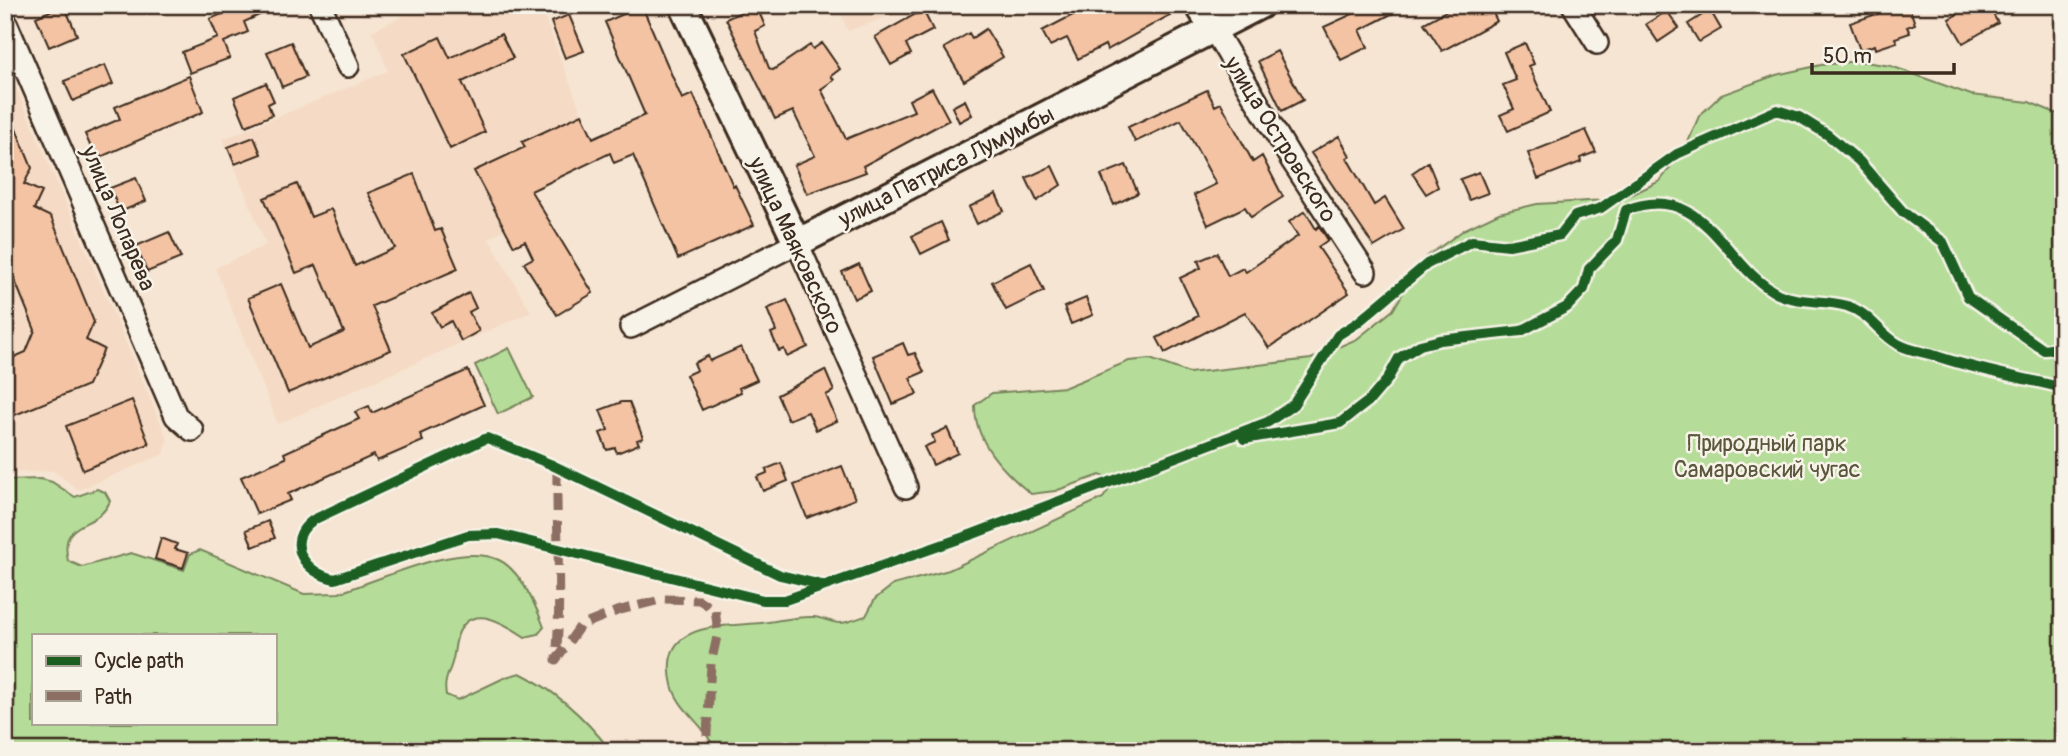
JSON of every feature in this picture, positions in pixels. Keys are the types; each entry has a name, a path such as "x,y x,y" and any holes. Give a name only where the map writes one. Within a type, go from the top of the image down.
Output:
{"street":[{"path":"320,5 348,66"},
{"name":"улица Маяковского","path":"683,5 797,243 906,487"},
{"name":"улица Островского","path":"1199,5 1293,162 1365,272"},
{"name":"улица Патриса Лумумбы","path":"631,327 1260,5"},
{"path":"1573,5 1597,43"},
{"name":"улица Лопарева","path":"5,22 176,416 192,430"}],"shaded area":[{"path":"425,5 540,5 582,114 523,142 525,147 474,172 504,229 489,239 531,312 278,424 215,268 266,245 223,139 388,71 372,31"},
{"path":"837,5 920,5 848,31"},
{"path":"5,62 168,440 164,454 79,490 53,471 5,473"}],"green space":[{"name":"Природный парк Самаровский чугас","path":"1858,61 1891,66 1971,95 2029,102 2063,116 2063,751 715,751 705,733 675,694 670,664 674,649 682,639 695,632 801,617 840,623 866,616 875,599 893,585 949,570 1103,498 1115,481 1100,475 1055,491 1031,494 1011,476 985,444 976,419 975,405 992,393 1066,387 1129,361 1150,359 1189,373 1311,359 1357,339 1393,310 1422,260 1465,229 1499,213 1537,204 1623,199 1660,181 1686,147 1699,116 1721,95 1776,75 1821,65"},
{"path":"509,348 533,397 498,414 475,365"},
{"path":"41,479 52,482 75,497 97,489 105,492 110,501 104,511 73,530 69,537 66,547 68,561 82,567 131,553 184,570 190,554 200,550 304,594 339,593 419,564 463,555 483,555 499,560 520,580 544,627 538,634 525,637 490,619 473,618 465,623 457,638 446,680 446,695 458,700 520,673 546,688 570,707 611,751 5,751 5,480"}],"building":[{"path":"64,5 77,35 49,47 36,17"},
{"path":"243,5 281,5 244,22 248,32 224,42 230,58 190,73 182,52 218,38 210,19"},
{"path":"756,5 765,26 755,31 769,68 773,70 810,45 813,49 822,43 840,69 831,76 834,80 821,89 846,139 914,111 909,100 932,88 949,120 863,166 866,172 807,194 794,165 815,156 793,111 775,119 726,19"},
{"path":"1092,5 1184,7 1107,50 1105,45 1078,59 1067,38 1050,46 1042,31"},
{"path":"1372,5 1409,5 1360,30 1368,47 1341,60 1324,27"},
{"path":"1457,5 1489,5 1497,21 1442,51 1424,23"},
{"path":"1974,5 1988,5 1998,23 1963,43 1949,19"},
{"path":"642,6 682,99 693,94 733,186 735,185 754,225 678,259 633,155 614,163 610,153 531,191 593,293 557,315 524,263 533,258 525,241 514,246 474,171 525,147 522,142 582,114 593,138 645,115 605,22"},
{"path":"1900,6 1909,6 1915,24 1907,27 1910,33 1895,38 1897,42 1876,49 1875,45 1860,50 1850,23"},
{"path":"923,10 933,30 906,44 911,54 891,65 875,37"},
{"path":"1710,10 1721,29 1699,42 1688,24"},
{"path":"1667,11 1679,28 1658,42 1646,24"},
{"path":"569,15 584,51 565,58 551,22"},
{"path":"986,29 1003,57 964,81 944,48 969,33 972,38"},
{"path":"501,34 513,58 462,82 485,132 450,149 404,54 440,37 450,58"},
{"path":"291,42 306,77 282,87 267,52"},
{"path":"1525,43 1534,64 1529,66 1550,112 1508,131 1500,115 1514,109 1503,85 1516,80 1504,52"},
{"path":"1277,51 1303,100 1282,111 1258,61"},
{"path":"105,65 113,84 73,101 64,81"},
{"path":"189,76 203,112 96,159 85,134 120,119 115,107"},
{"path":"266,83 274,101 268,104 272,115 246,126 234,97"},
{"path":"1207,90 1215,106 1221,103 1253,162 1262,156 1283,197 1251,217 1245,207 1208,225 1194,195 1216,184 1181,120 1135,142 1128,127"},
{"path":"965,100 972,115 959,122 952,107"},
{"path":"6,104 32,168 24,184 42,192 34,209 51,217 94,322 86,340 104,349 88,385 5,419 5,361 26,352 35,330 5,256"},
{"path":"1586,130 1596,152 1580,158 1581,162 1538,179 1528,153"},
{"path":"1339,136 1350,156 1347,158 1374,205 1385,198 1404,229 1374,247 1311,153"},
{"path":"254,137 261,154 235,164 228,147"},
{"path":"1428,162 1438,187 1426,194 1412,173"},
{"path":"1126,165 1138,193 1114,205 1101,175"},
{"path":"1052,166 1061,185 1037,201 1026,178"},
{"path":"1479,172 1488,193 1469,200 1460,179"},
{"path":"414,174 435,231 441,229 458,269 372,306 391,350 288,393 248,298 281,284 308,348 344,332 316,265 296,273 264,198 297,184 311,217 331,209 355,266 395,248 368,193"},
{"path":"136,178 146,201 120,212 110,188"},
{"path":"996,194 1004,211 977,224 969,207"},
{"path":"1305,211 1316,229 1319,226 1328,240 1318,247 1349,293 1269,348 1245,312 1165,353 1157,338 1198,316 1180,278 1201,268 1198,261 1217,253 1228,276 1243,268 1246,272 1298,236 1289,222"},
{"path":"941,222 949,240 921,254 912,236"},
{"path":"169,232 181,258 147,272 136,246"},
{"path":"1031,263 1044,291 1006,310 992,282"},
{"path":"859,264 871,291 854,299 842,272"},
{"path":"469,293 476,308 469,312 479,331 461,341 451,321 440,327 432,313"},
{"path":"1086,298 1093,315 1071,324 1064,307"},
{"path":"787,300 808,347 787,357 784,349 779,351 771,333 776,331 767,309"},
{"path":"903,343 908,355 915,353 924,372 910,378 917,394 893,404 873,356"},
{"path":"741,347 757,380 739,388 741,392 702,410 686,375 697,370 694,363 708,356 710,361"},
{"path":"468,370 484,405 420,434 423,441 377,461 374,455 288,494 291,500 257,514 241,477 286,458 284,453 359,419 355,412 369,406 372,413"},
{"path":"825,370 834,391 826,395 837,421 816,430 808,412 788,420 777,395"},
{"path":"132,400 149,444 83,470 66,426"},
{"path":"629,402 643,438 637,440 639,444 617,453 615,448 607,450 600,433 608,430 600,410"},
{"path":"947,428 958,453 933,465 924,447 935,442 932,435"},
{"path":"781,463 788,481 763,491 757,477 767,473 766,469"},
{"path":"842,466 855,499 807,518 794,485"},
{"path":"268,521 275,538 253,547 246,530"},
{"path":"161,538 177,544 175,549 188,553 183,568 155,559"}],"marked path":[{"path":"557,467 559,588 556,660 580,626 617,611 664,599 699,600 715,610 718,632 711,664 706,751"}],"cycle path":[{"path":"822,585 780,575 550,464 487,438 313,520 304,529 299,547 307,564 324,576 335,579 468,535 498,534 763,600 785,600 973,534 1268,422 1293,405 1338,335 1357,323 1427,264 1472,241 1509,245 1560,235 1575,216 1601,208 1677,154 1777,110 1799,117 1828,135 1859,161 1903,212 1943,242 1968,297 2044,350 2063,347"},
{"path":"1244,439 1340,423 1370,400 1387,380 1399,358 1420,345 1440,340 1521,331 1567,307 1584,289 1589,269 1617,240 1626,210 1653,204 1675,206 1695,216 1759,281 1778,294 1855,309 1891,339 1910,349 2063,388"}]}
